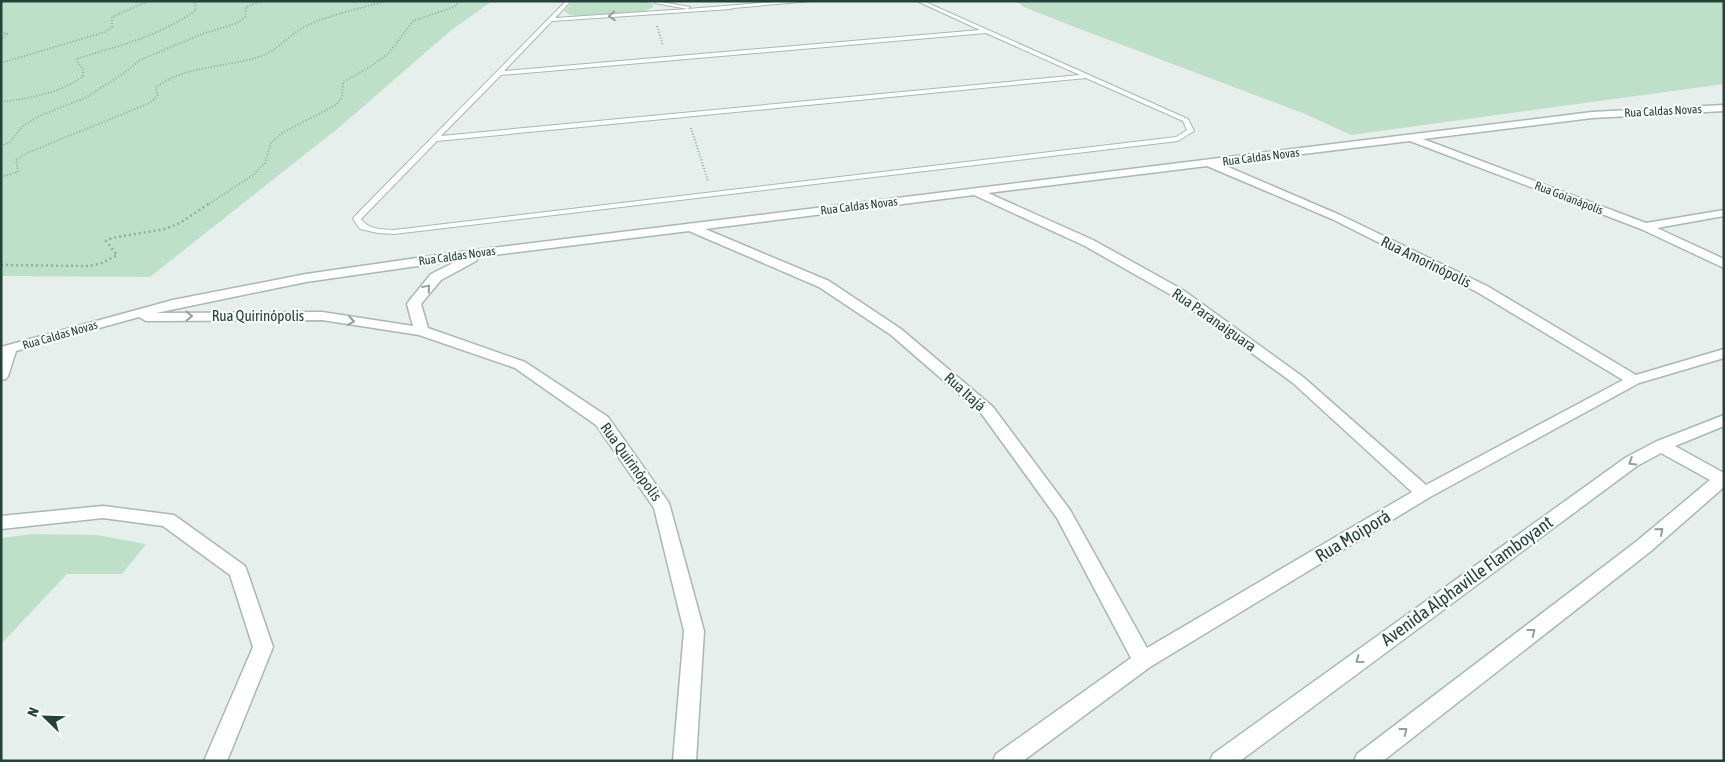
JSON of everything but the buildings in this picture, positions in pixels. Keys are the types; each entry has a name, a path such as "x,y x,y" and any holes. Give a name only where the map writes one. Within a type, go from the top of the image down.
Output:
{"street":[{"name":"Rua Caldas Novas","path":"6,350 173,304 306,278 480,253 1592,114 1724,108"},
{"name":"Rua Goianápolis","path":"1412,138 1645,227 1724,264"},
{"name":"Rua Amorinópolis","path":"1209,163 1336,217 1482,289 1634,380"},
{"name":"Rua Paranaiguara","path":"975,192 1090,243 1178,293 1298,380 1424,493"},
{"path":"1645,227 1724,213"},
{"name":"Rua Itajá","path":"690,227 824,284 896,332 986,410 1064,514 1143,661"},
{"path":"422,331 414,304 436,277 480,253"},
{"name":"Rua Quirinópolis","path":"122,317 322,316 422,331 520,365 602,421 663,507 694,632 684,761"},
{"path":"1,376 6,350"},
{"name":"Rua Moiporá","path":"1004,761 1143,661 1424,493 1634,380 1724,353"},
{"name":"Avenida Alphaville Flamboyant","path":"1221,761 1631,462 1661,446 1724,420"},
{"path":"1365,761 1644,546 1722,478 1661,446"},
{"path":"1,523 103,512 168,520 238,571 262,648 215,761"}],"lane":[{"path":"569,1 357,219 362,227 394,232 1178,139 1191,131 1186,120 920,1"},
{"path":"550,20 654,14 808,1"},
{"path":"644,14 663,7 656,2"},
{"path":"656,2 693,9 730,8"},
{"path":"499,73 987,31"},
{"path":"435,139 1088,76"}],"path":[{"path":"1,63 105,32 112,26 112,17 148,1"},
{"path":"1,102 26,99 75,84 83,76 83,70 76,59 156,34 182,21 196,10 194,1"},
{"path":"1,146 10,142 23,126 39,116 85,98 123,74 140,60 202,34 237,23 245,17 246,7 261,1"},
{"path":"1,177 18,172 16,160 27,153 150,103 158,95 156,88 166,80 210,67 259,57 276,50 287,38 307,25 385,1"},
{"path":"1,265 89,266 102,263 117,255 106,242 112,238 165,229 180,223 252,175 265,163 271,143 282,133 336,105 342,97 343,82 370,67 389,53 413,21 454,7 460,1"},
{"path":"654,14 667,58"},
{"path":"1,32 7,34 1,40"},
{"path":"687,114 712,194"}],"green space":[{"path":"1,1 492,1 449,32 342,125 150,277 1,276"},
{"path":"574,1 643,1 654,6 648,10 630,14 580,16 570,15 564,11"},
{"path":"1016,1 1724,1 1724,84 1351,135 1305,114 1024,7"},
{"path":"33,534 97,535 146,544 122,574 67,574 1,644 1,538"}]}
